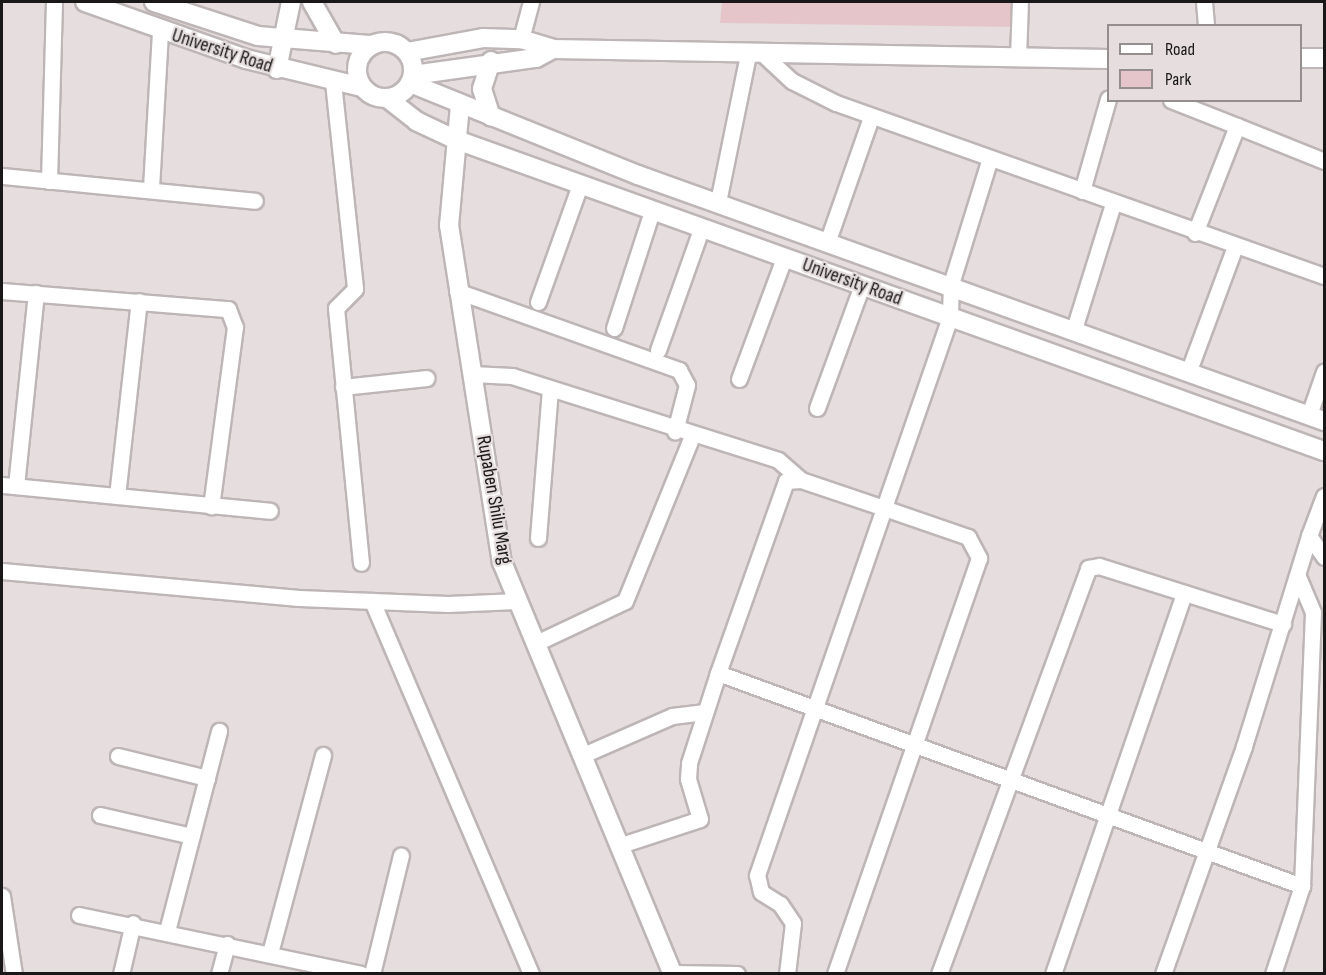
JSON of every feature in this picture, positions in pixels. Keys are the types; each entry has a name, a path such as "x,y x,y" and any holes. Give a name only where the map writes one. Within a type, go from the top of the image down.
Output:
{"street":[{"path":"49,182 54,2"},
{"name":"University Road","path":"85,2 277,69 362,87"},
{"name":"University Road","path":"154,2 283,40 370,45"},
{"path":"277,69 291,2"},
{"path":"312,2 336,44"},
{"path":"521,39 531,2"},
{"path":"1018,58 1020,2"},
{"path":"1204,2 1206,24"},
{"path":"151,188 160,30"},
{"path":"553,50 536,58 491,61 412,79 387,98 362,87 357,69 370,45 388,41 407,52 451,40 521,39 553,50 1107,59"},
{"path":"407,52 412,79"},
{"path":"756,55 792,81 871,117 1195,233 1324,276"},
{"path":"718,202 756,55"},
{"path":"1302,58 1324,58"},
{"path":"491,61 482,89 491,117"},
{"name":"University Road","path":"412,79 460,105 491,117 718,202 951,284 1317,418"},
{"path":"333,82 355,290 336,308 361,562"},
{"name":"University Road","path":"387,98 416,121 454,139 701,230 862,285 1324,451"},
{"path":"1082,191 1107,102"},
{"path":"1176,102 1324,161"},
{"name":"Rupaben Shilu Marg","path":"460,105 454,139 449,225 457,291 502,562 673,973"},
{"path":"828,240 871,117"},
{"path":"1195,233 1237,126"},
{"path":"787,974 793,923 789,913 755,884 950,317 951,284 990,158"},
{"path":"2,177 151,188 255,201"},
{"path":"538,302 580,185"},
{"path":"1074,329 1113,204"},
{"path":"614,328 652,212"},
{"path":"658,350 701,230"},
{"path":"1189,370 1235,246"},
{"path":"739,380 784,258"},
{"path":"817,408 862,285"},
{"path":"2,291 221,306 235,316 211,506"},
{"path":"457,291 679,370 687,385 675,431"},
{"path":"36,293 9,485 270,511"},
{"path":"117,496 139,301"},
{"path":"1317,418 1324,372"},
{"path":"472,374 512,376 675,431 778,460 801,480 968,537 977,546 979,558 835,974"},
{"path":"343,387 427,378"},
{"path":"538,538 550,390"},
{"path":"536,643 625,601 692,436"},
{"path":"621,845 700,819 688,779 705,712 781,489 786,481 801,480"},
{"path":"1163,974 1283,624 1309,536 1324,496"},
{"path":"1309,536 1324,557"},
{"path":"939,974 1088,568 1100,566 1283,624"},
{"path":"2,571 372,601 518,601"},
{"path":"1273,974 1302,886 1313,612 1298,577"},
{"path":"1053,974 1184,593"},
{"path":"372,601 531,974"},
{"path":"718,673 914,742 1011,781 1302,886"},
{"path":"583,755 672,716 705,712"},
{"path":"167,931 219,730"},
{"path":"270,953 323,755"},
{"path":"118,756 207,778"},
{"path":"100,815 192,836"},
{"path":"372,974 401,855"},
{"path":"2,896 14,974"},
{"path":"79,915 133,923 270,953 329,970 361,974"},
{"path":"121,974 133,923"},
{"path":"219,974 227,944"},
{"path":"673,973 737,974"}],"green space":[{"path":"722,2 1013,2 1019,27 720,23"}]}
